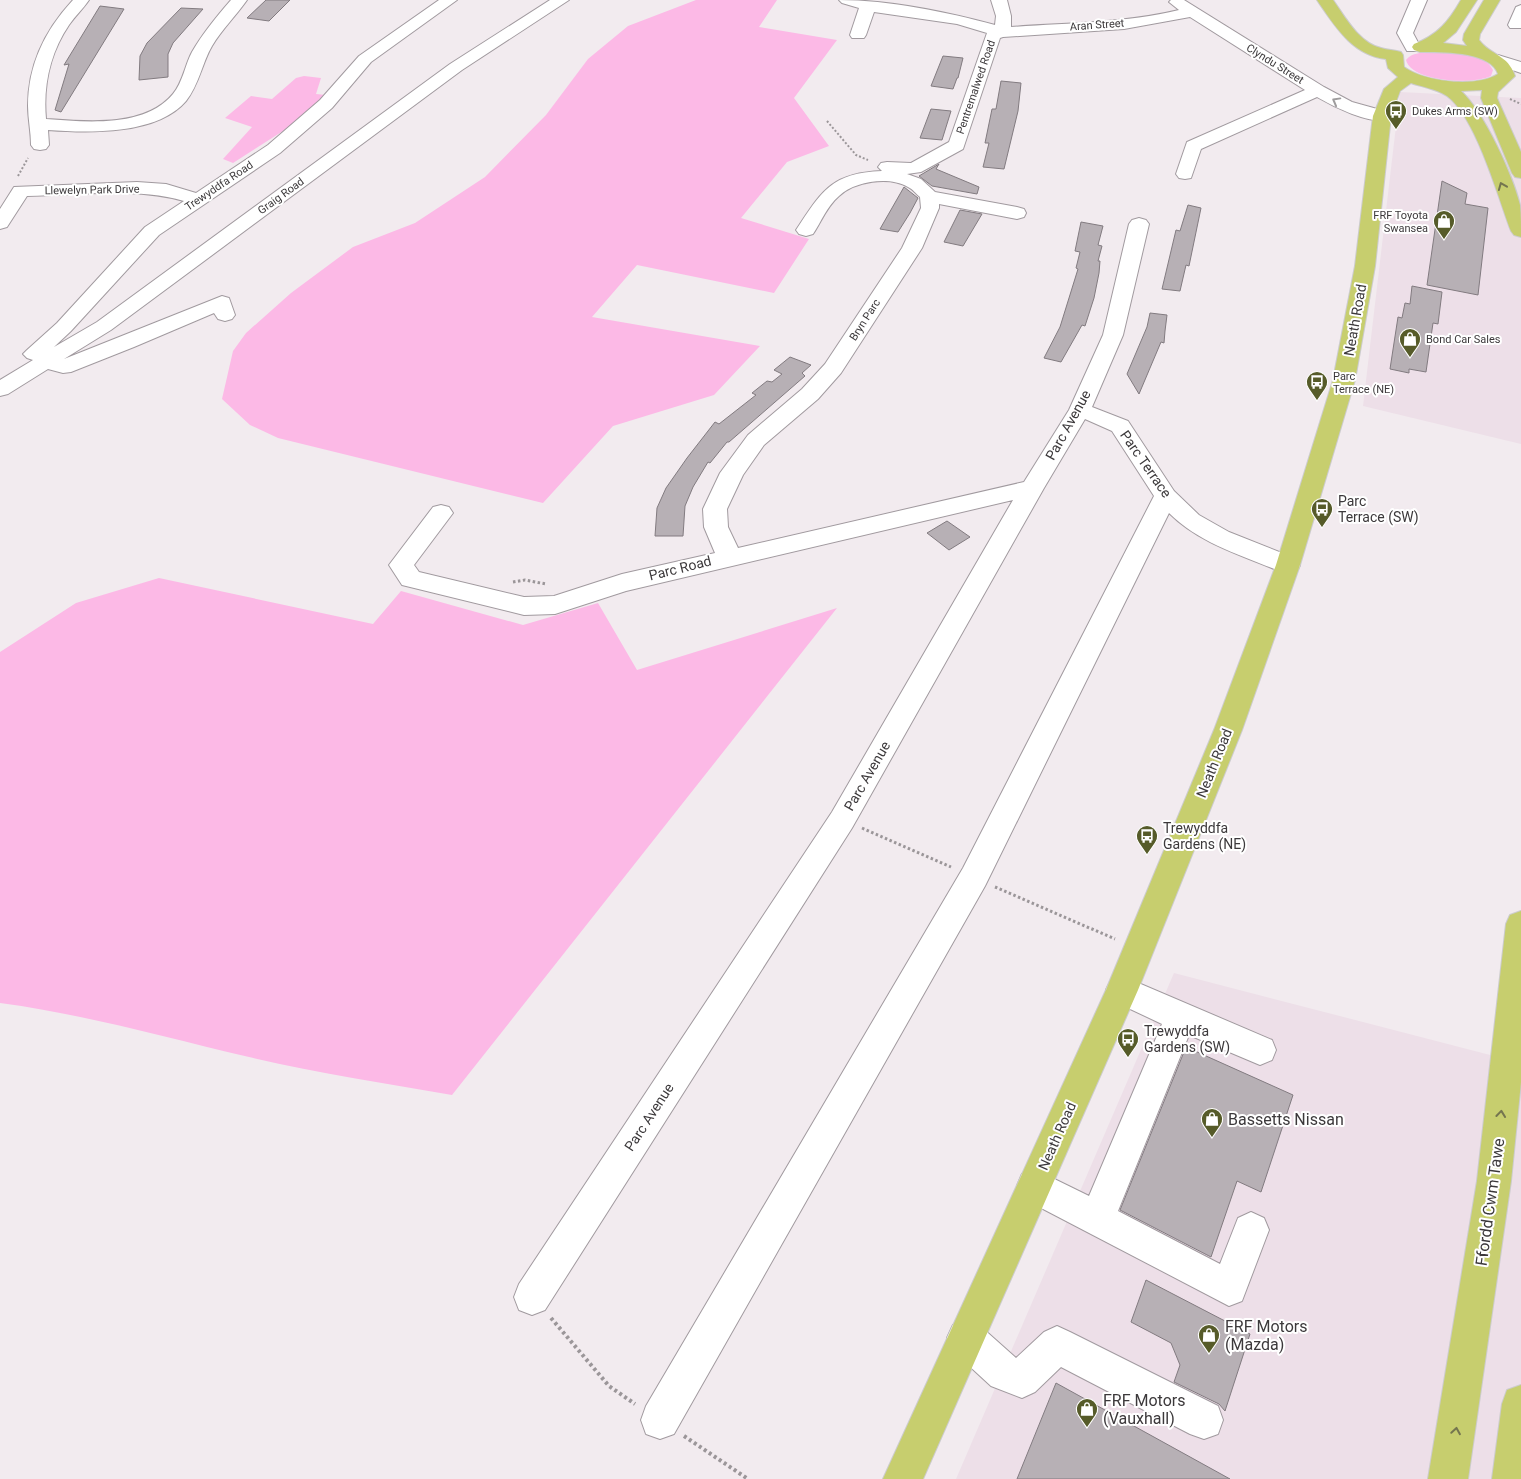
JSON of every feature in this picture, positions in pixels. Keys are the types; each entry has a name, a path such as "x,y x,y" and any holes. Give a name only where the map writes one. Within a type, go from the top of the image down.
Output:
{"main road":[{"path":"1325,0 1365,47 1376,52 1395,55 1440,40 1450,31 1469,0"},
{"path":"1492,0 1472,34 1471,40 1477,48 1494,58 1507,72 1507,76 1490,91 1489,98 1521,173"},
{"path":"1417,48 1472,51 1494,58"},
{"path":"1395,55 1394,62 1400,72 1410,77 1450,89 1468,109 1484,140 1521,231"},
{"name":"Neath Road","path":"903,1479 1139,950 1228,730 1288,565 1344,380 1365,266 1382,116 1392,89 1410,77"},
{"path":"1431,83 1481,86 1499,82"},
{"name":"Ffordd Cwm Tawe","path":"1448,1479 1494,1181 1521,924"},
{"path":"1512,1479 1521,1404"}],"street":[{"path":"40,145 40,124 36,107 42,61 63,22 80,0"},
{"path":"40,124 68,126 98,125 132,122 158,115 181,96 214,28 239,0"},
{"name":"Trewyddfa Road","path":"0,388 64,327 152,231 274,149 326,104 365,60 401,32 449,0"},
{"name":"Graig Road","path":"0,388 111,320 456,67 561,0"},
{"name":"Aran Street","path":"847,0 868,6 958,20 1001,32 1124,24 1192,12"},
{"name":"Pentremalwed Road","path":"882,166 904,169 916,168 957,145 993,36 1001,32 1005,24 999,0"},
{"name":"Clyndu Street","path":"1174,0 1318,91 1346,106 1382,116"},
{"path":"1417,48 1405,33 1419,0"},
{"path":"858,35 868,6"},
{"path":"1516,25 1521,10"},
{"path":"1494,58 1521,68"},
{"path":"1499,82 1521,82"},
{"path":"1185,174 1193,146 1318,91"},
{"path":"806,230 824,202 835,190 856,179 879,177 896,178 915,183 929,196 1017,213"},
{"name":"Llewelyn Park Drive","path":"21,191 137,188 166,190 199,200"},
{"path":"0,223 21,191"},
{"name":"Bryn Parc","path":"730,556 716,527 715,509 732,472 756,440 810,394 833,368 912,248 930,208 929,196"},
{"name":"Parc Avenue","path":"532,1297 842,820 1032,488 1080,410 1113,336 1139,224"},
{"path":"45,362 62,367 127,343 222,302 225,315"},
{"name":"Parc Terrace","path":"1080,410 1120,426 1166,496 1191,520 1220,538 1288,565"},
{"name":"Parc Road","path":"441,512 401,565 411,579 524,606 555,605 622,583 730,556 1032,488"},
{"path":"660,1420 974,877 1166,496"},
{"path":"1122,990 1260,1050"},
{"path":"1098,1220 1181,1017"},
{"path":"1034,1186 1229,1288 1251,1230"},
{"path":"966,1338 1004,1373 1022,1379 1057,1345 1204,1420"}],"path":[{"path":"827,120 856,155 882,166"},
{"path":"21,191 16,179 28,156 40,145"},
{"path":"876,834 974,877"},
{"path":"1006,891 1139,950"},
{"path":"532,1297 609,1386 748,1479"}],"shaded area":[{"path":"696,0 777,0 759,27 837,40 794,98 829,146 787,162 741,218 809,239 774,293 637,265 592,317 760,346 714,395 613,426 543,503 278,438 250,425 222,399 233,351 246,333 291,293 353,247 415,223 485,177 546,115 588,59 628,26"},
{"path":"1431,52 1466,54 1482,59 1493,70 1491,76 1483,79 1444,80 1419,73 1410,67 1406,60 1414,54"},
{"path":"304,76 321,78 316,94 326,95 297,122 233,163 223,159 252,127 225,118 251,96 272,99 296,78"},
{"path":"1400,92 1521,98 1521,444 1363,406"},
{"path":"159,578 373,624 401,591 523,625 598,603 637,670 837,608 452,1095 299,1068 63,1013 0,1003 0,652 76,603"},
{"path":"1174,973 1521,1063 1521,1479 956,1479"}],"building":[{"path":"266,0 290,0 269,21 247,18"},
{"path":"100,6 124,9 61,112 55,110 69,64 64,65"},
{"path":"181,8 203,9 173,43 168,54 168,77 139,80 140,56 147,43"},
{"path":"943,56 963,58 953,89 931,86"},
{"path":"1001,81 1021,83 1018,111 1004,169 983,167 989,143 985,143 992,109 996,109"},
{"path":"931,109 951,111 942,140 920,138"},
{"path":"939,164 936,169 979,187 977,194 932,186 919,176"},
{"path":"1442,181 1467,193 1465,204 1488,208 1478,295 1427,285"},
{"path":"904,187 918,198 910,213 898,232 880,229"},
{"path":"1188,205 1201,208 1189,266 1186,265 1180,291 1162,289 1176,230 1180,231"},
{"path":"960,210 982,214 963,246 944,242"},
{"path":"1081,222 1103,226 1098,245 1102,246 1098,261 1100,261 1099,273 1094,298 1085,326 1082,325 1061,362 1044,358 1060,327 1078,269 1076,268 1080,252 1075,251"},
{"path":"1412,286 1442,292 1438,324 1433,323 1426,372 1409,369 1409,373 1390,369 1398,317 1402,318 1405,303 1410,304"},
{"path":"1150,313 1167,315 1164,343 1161,342 1139,394 1127,374 1147,327"},
{"path":"790,357 811,365 802,373 805,376 727,442 710,463 708,462 693,487 685,506 683,536 655,536 657,508 666,488 687,458 715,422 719,424 756,395 752,393 767,381 772,382 782,374 774,370"},
{"path":"947,521 970,537 949,550 927,533"},
{"name":"Bassetts Nissan","path":"1186,1047 1293,1095 1261,1192 1237,1181 1211,1257 1120,1210"},
{"name":"FRF Motors (Mazda)","path":"1146,1280 1250,1334 1225,1411 1219,1404 1174,1382 1180,1365 1171,1343 1131,1322"},
{"name":"FRF Motors (Vauxhall)","path":"1056,1383 1230,1479 1017,1479"}],"place":[{"name":"Dukes Arms (SW)","path":"1396,130"},
{"name":"FRF Toyota Swansea","path":"1444,240"},
{"name":"Bond Car Sales","path":"1410,358"},
{"name":"Parc Terrace (NE)","path":"1317,401"},
{"name":"Parc Terrace (SW)","path":"1322,528"},
{"name":"Trewyddfa Gardens (NE)","path":"1147,855"},
{"name":"Trewyddfa Gardens (SW)","path":"1128,1058"},
{"name":"Bassetts Nissan","path":"1212,1138"},
{"name":"FRF Motors (Mazda)","path":"1209,1354"},
{"name":"FRF Motors (Vauxhall)","path":"1087,1428"}]}
